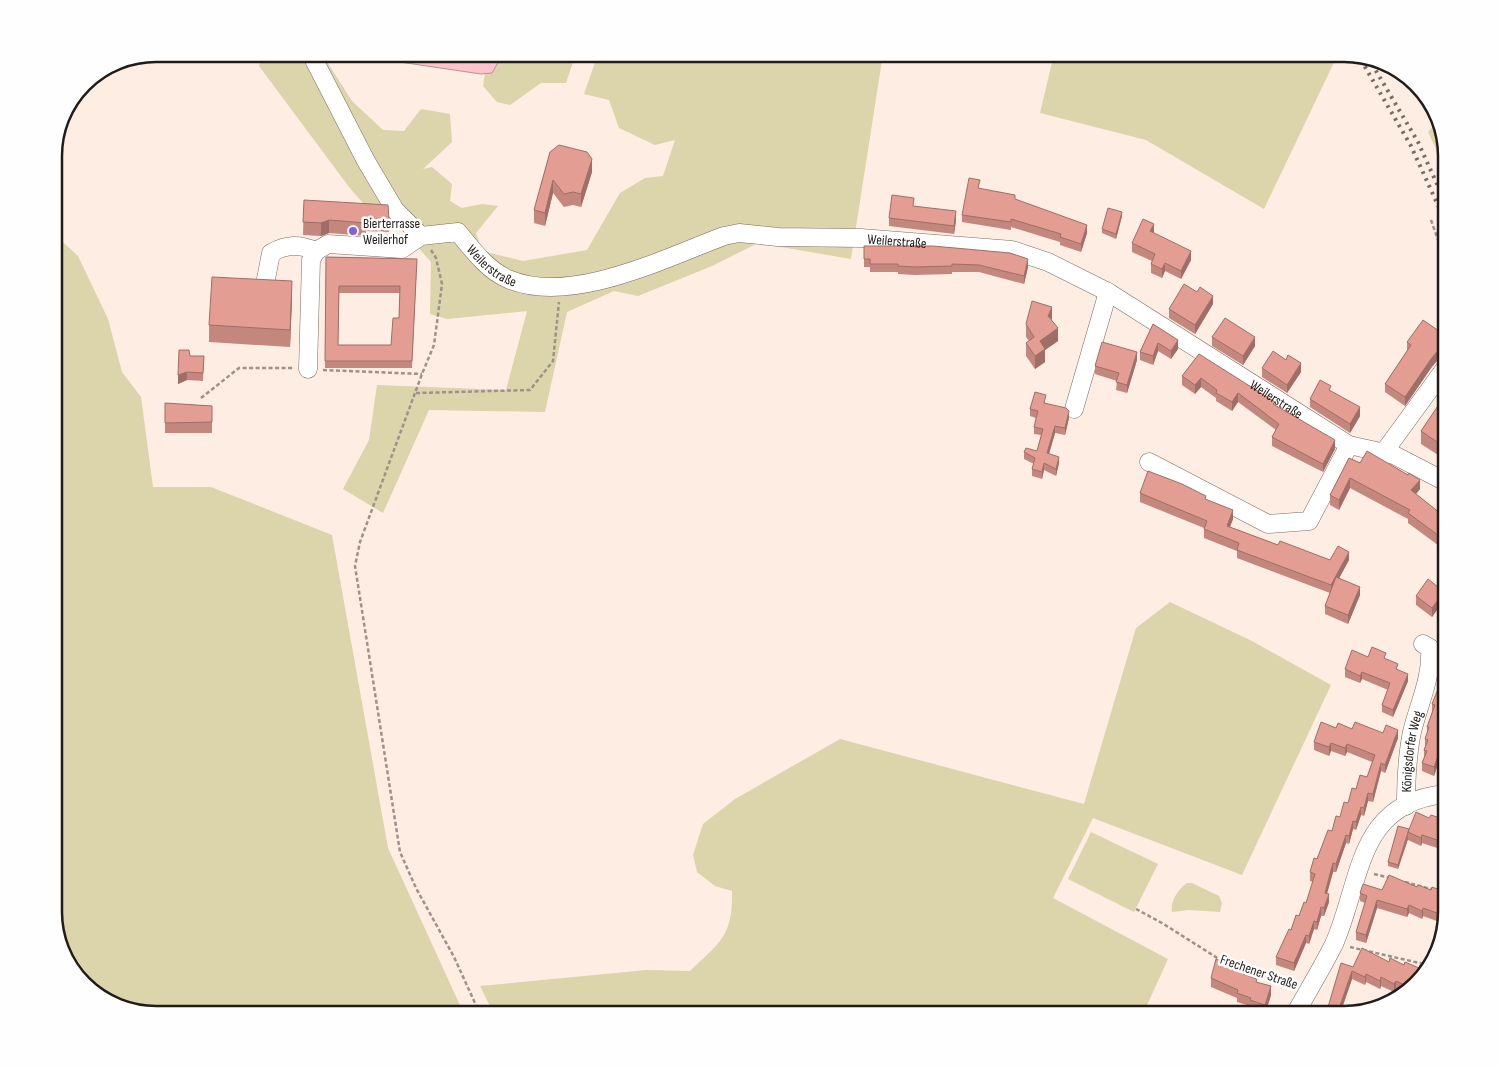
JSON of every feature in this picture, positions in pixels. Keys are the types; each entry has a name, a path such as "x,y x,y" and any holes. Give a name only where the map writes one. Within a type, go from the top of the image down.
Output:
{"street":[{"path":"308,369 311,260 316,251 328,244 402,249 421,236 395,210 366,162 316,63"},
{"name":"Weilerstraße","path":"421,236 458,232 482,261 507,279 537,287 561,288 608,279 724,236 739,233 778,237 861,238 1012,250 1048,262 1108,292 1349,445 1384,452 1438,478"},
{"path":"266,279 271,253 278,249 286,246 302,245 316,251"},
{"path":"1074,409 1108,292"},
{"path":"1384,452 1438,378"},
{"path":"1149,462 1268,524 1309,522 1349,445"},
{"name":"Königsdorfer Weg","path":"1406,806 1407,758 1415,719 1430,675 1430,648 1423,644"},
{"name":"Frechener Straße","path":"1299,1006 1334,943 1358,870 1373,834 1386,819 1406,806 1438,796"}],"path":[{"path":"1431,220 1438,240"},
{"path":"421,236 436,258 442,284 434,345 360,542 355,566 400,852 416,888 454,957 476,1006"},
{"path":"416,394 530,390 553,361 561,288"},
{"path":"1358,870 1393,879"},
{"path":"1402,882 1437,891"},
{"name":"Frechener Straße","path":"1136,909 1223,961 1308,990"},
{"path":"1334,943 1422,964"}],"shaded area":[{"path":"882,62 851,259 758,243 712,266 638,296 614,291 567,312 545,412 429,410 383,513 343,489 369,440 377,385 506,390 527,311 447,319 430,314 431,262 416,245 396,216 369,210 349,187 259,66 260,63 328,63 352,101 383,130 404,131 421,109 450,114 452,142 423,169 432,167 452,184 450,201 462,208 482,204 498,206 476,233 482,251 523,261 587,250 620,193 645,178 663,176 675,140 655,145 619,128 609,100 584,94 595,63"},
{"path":"1052,62 1334,62 1264,209 1146,140 1040,113"},
{"path":"405,63 498,63 492,73 481,74"},
{"path":"487,63 573,63 566,83 541,83 510,105 497,102 483,86"},
{"path":"1432,127 1438,153 1428,132"},
{"path":"63,242 78,256 108,319 122,372 141,397 153,487 211,487 332,535 388,848 460,1006 144,1005 115,996 104,990 90,978 75,958 64,930 63,917"},
{"path":"1170,602 1252,641 1331,685 1242,875 1093,818 1053,898 1168,959 1147,1006 490,1006 480,986 647,970 690,971 723,937 732,906 732,891 715,886 697,872 693,855 703,824 735,799 840,739 1084,804 1136,628"},
{"path":"1091,832 1158,864 1134,912 1068,879"},
{"path":"1187,883 1192,883 1219,896 1222,903 1220,912 1189,910 1172,912 1175,896"}],"building":[{"path":"559,145 587,152 592,159 581,194 573,192 564,194 553,180 545,213 534,210 550,152"},
{"path":"969,178 980,180 978,188 1015,195 1015,199 1087,225 1081,244 1060,237 1061,234 1011,219 1011,222 962,215"},
{"path":"892,195 914,198 913,206 956,211 954,226 889,218"},
{"path":"304,200 388,205 389,220 366,218 366,223 329,220 321,223 303,222"},
{"path":"1108,208 1122,212 1116,234 1102,229"},
{"path":"1143,219 1154,224 1150,231 1191,251 1181,271 1165,263 1162,269 1151,264 1155,254 1132,243"},
{"path":"864,246 933,246 1010,253 1028,259 1024,276 979,265 952,264 952,266 915,267 898,266 898,264 870,264 870,259 864,259"},
{"path":"326,257 417,259 412,361 325,361","holes":["339,286 400,286 399,318 393,318 391,345 338,345"]},
{"path":"212,277 292,281 290,330 209,325"},
{"path":"1184,284 1197,292 1200,287 1213,296 1195,325 1169,309"},
{"path":"1032,301 1052,307 1048,316 1058,328 1040,341 1045,349 1035,356 1026,343 1034,337 1026,324"},
{"path":"1225,318 1255,337 1243,356 1212,337"},
{"path":"1423,320 1438,330 1438,351 1405,397 1385,384 1411,345 1407,342"},
{"path":"1153,324 1178,340 1171,351 1158,343 1153,356 1140,352"},
{"path":"1102,342 1137,352 1127,385 1116,382 1119,373 1095,366"},
{"path":"179,350 189,350 190,356 204,356 203,373 187,372 178,375"},
{"path":"1273,351 1286,360 1288,355 1301,363 1287,385 1262,368"},
{"path":"1199,354 1275,402 1273,404 1335,440 1323,464 1272,437 1279,424 1238,393 1232,402 1216,393 1217,390 1201,378 1195,385 1182,376"},
{"path":"1320,380 1331,386 1329,390 1360,407 1350,424 1310,399"},
{"path":"1035,392 1046,395 1044,403 1066,408 1069,411 1065,428 1055,426 1047,453 1059,457 1056,469 1044,463 1042,472 1032,469 1035,458 1024,452 1026,448 1037,451 1043,429 1034,427 1038,411 1030,409"},
{"path":"165,403 212,406 212,422 165,423"},
{"path":"1438,406 1438,443 1421,431"},
{"path":"1367,451 1420,480 1411,490 1438,511 1438,535 1408,513 1410,510 1350,478 1339,500 1330,495 1349,458 1360,463"},
{"path":"1148,471 1182,484 1206,496 1205,499 1233,510 1227,526 1278,545 1280,541 1330,560 1338,546 1349,552 1331,585 1237,550 1239,543 1204,529 1207,521 1140,493"},
{"path":"1336,577 1360,587 1348,615 1325,606"},
{"path":"1428,579 1438,587 1438,600 1432,608 1416,596"},
{"path":"1372,647 1386,653 1384,658 1398,664 1396,669 1408,674 1393,710 1382,705 1390,683 1362,672 1360,676 1345,669 1352,650 1368,657"},
{"path":"1438,689 1438,756 1434,767 1422,763 1427,751 1424,750 1428,740 1425,739 1429,727 1427,727 1435,705 1432,704"},
{"path":"1321,722 1336,728 1338,723 1352,729 1355,722 1383,733 1386,725 1398,730 1385,765 1381,763 1373,794 1368,793 1364,808 1361,807 1356,822 1353,821 1349,836 1346,835 1336,864 1333,863 1325,893 1329,894 1324,908 1321,907 1317,922 1314,921 1309,936 1306,935 1294,963 1276,957 1289,929 1291,930 1296,915 1299,916 1304,902 1306,903 1315,874 1310,872 1314,858 1317,859 1328,830 1332,831 1336,816 1340,817 1344,802 1348,803 1352,788 1356,789 1360,775 1367,777 1375,755 1347,744 1345,748 1331,743 1329,747 1314,742"},
{"path":"1416,812 1429,818 1431,815 1438,817 1438,840 1422,835 1421,838 1408,832"},
{"path":"1398,826 1409,829 1398,865 1388,862"},
{"path":"1389,875 1417,887 1418,885 1431,890 1432,887 1438,889 1438,913 1423,908 1422,911 1409,905 1407,909 1377,900 1366,935 1356,932 1367,896 1360,893 1363,884 1382,890"},
{"path":"1362,948 1389,962 1390,958 1404,965 1405,962 1419,968 1403,984 1396,981 1394,984 1381,977 1380,981 1366,974 1365,977 1352,971 1340,1006 1328,1006 1341,963 1353,967"},
{"path":"1216,959 1244,971 1243,974 1257,979 1256,982 1271,986 1265,1005 1250,1000 1251,998 1237,993 1238,990 1211,978"}],"railway":[{"path":"1364,65 1411,146 1438,205"},
{"path":"1375,68 1418,142 1438,186"}],"place":[{"name":"Bierterrasse Weilerhof","path":"353,231"}]}
